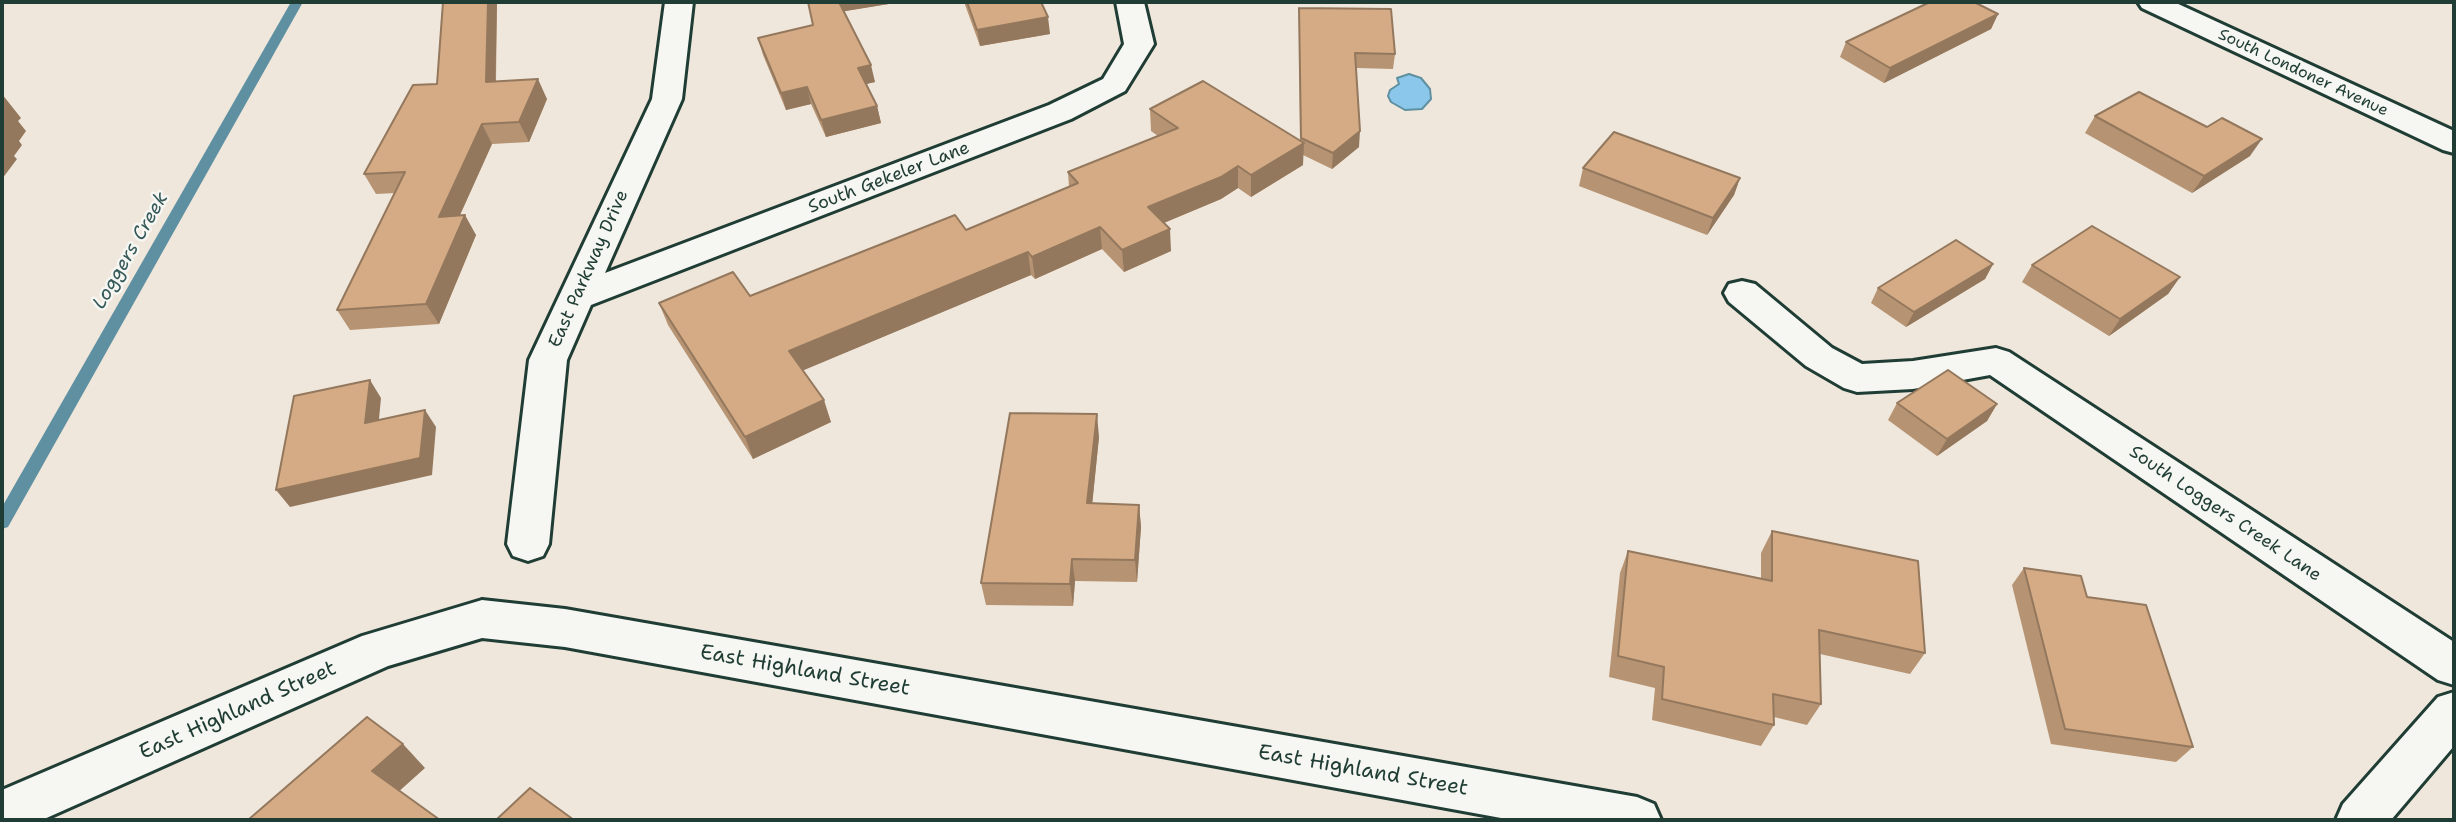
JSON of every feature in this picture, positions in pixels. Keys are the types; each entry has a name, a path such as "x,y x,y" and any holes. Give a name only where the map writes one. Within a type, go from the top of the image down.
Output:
{"street":[{"name":"East Parkway Drive","path":"528,544 548,360 667,99 679,2"},
{"name":"South Gekeler Lane","path":"575,298 1060,112 1114,85 1139,44 1130,2"},
{"name":"South Londoner Avenue","path":"2152,2 2454,144"},
{"name":"South Loggers Creek Lane","path":"1742,293 1819,357 1857,378 1913,375 1996,361 2454,666"},
{"name":"East Highland Street","path":"2,814 378,650 482,619 565,628 1637,820"},
{"path":"2360,820 2454,712"}],"water":[{"path":"1409,74 1421,78 1430,89 1431,99 1422,109 1405,110 1391,102 1388,96 1390,90 1399,84 1397,78"}],"building":[{"path":"443,2 488,2 486,82 538,79 519,122 482,124 439,217 465,215 426,304 337,310 405,172 364,174 413,85 437,84"},
{"path":"808,2 839,2 871,65 858,68 877,106 821,120 807,87 781,93 758,38 813,25"},
{"path":"967,2 1041,2 1048,17 977,30"},
{"path":"1930,2 1974,2 1998,14 1890,68 1846,42"},
{"path":"1299,8 1391,9 1395,54 1355,53 1360,131 1333,153 1301,138"},
{"path":"1203,81 1304,143 1251,175 1238,166 1221,177 1148,207 1170,229 1122,250 1100,227 1032,257 1028,252 789,351 824,400 745,437 659,303 733,272 750,296 955,215 966,230 1078,183 1068,172 1178,128 1150,109"},
{"path":"2139,92 2207,127 2222,118 2262,139 2204,176 2095,116"},
{"path":"1614,132 1740,178 1713,218 1583,168"},
{"path":"2092,226 2180,277 2120,319 2032,265"},
{"path":"1956,240 1993,264 1914,312 1878,288"},
{"path":"1948,370 1997,404 1947,439 1897,403"},
{"path":"370,380 365,423 425,410 420,458 276,490 294,396"},
{"path":"1010,413 1097,414 1087,503 1139,505 1135,560 1072,559 1070,584 981,583"},
{"path":"1772,531 1918,561 1925,653 1819,630 1821,704 1773,694 1774,725 1662,699 1664,667 1618,656 1628,551 1772,581"},
{"path":"2024,568 2081,576 2087,597 2146,605 2193,747 2065,729"},
{"path":"367,717 403,744 372,771 440,820 248,820"},
{"path":"530,788 574,820 496,820"}],"waterway":[{"name":"Loggers Creek","path":"2,522 297,2"}]}
